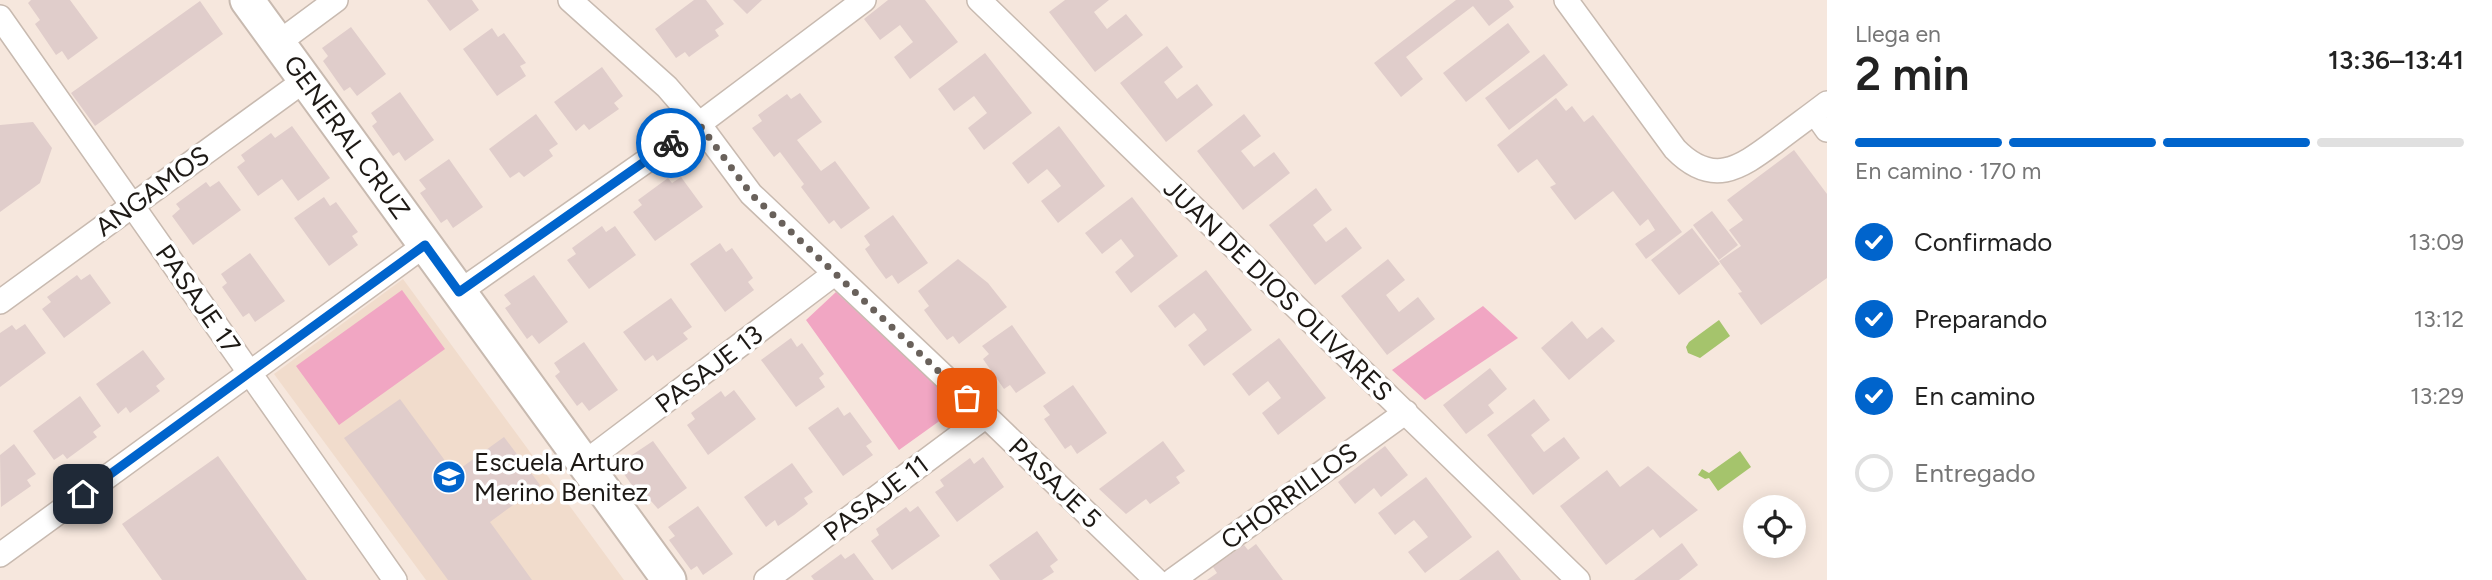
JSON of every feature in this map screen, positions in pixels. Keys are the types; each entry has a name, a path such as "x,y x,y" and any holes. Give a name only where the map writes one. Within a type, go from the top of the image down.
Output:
{"street":[{"path":"0,6 8,0"},
{"name":"GENERAL CRUZ","path":"247,0 669,580"},
{"path":"278,43 336,0"},
{"name":"PASAJE 5","path":"570,0 667,87 699,124 751,194 1156,580"},
{"path":"459,292 699,124 864,0"},
{"name":"JUAN DE DIOS OLIVARES","path":"979,0 1578,580"},
{"path":"1566,0 1684,159 1709,169 1721,170 1746,164 1823,115"},
{"name":"PASAJE 17","path":"0,17 395,580"},
{"name":"ANGAMOS","path":"0,302 305,80"},
{"path":"0,555 425,245"},
{"name":"PASAJE 13","path":"584,463 834,274"},
{"name":"CHORRILLOS","path":"1172,580 1406,412"},
{"name":"PASAJE 11","path":"766,580 986,416"}],"shaded area":[{"name":"Escuela Arturo Merino Benitez","path":"403,279 624,580 426,580 274,374"},
{"path":"402,290 445,349 339,425 296,366"},
{"path":"836,292 959,407 899,450 806,320"},
{"path":"1483,306 1518,338 1425,400 1392,370"},
{"path":"1719,320 1730,336 1700,358 1688,353 1686,347 1689,342"},
{"path":"1740,451 1751,467 1718,491 1709,478 1698,475 1702,469 1709,473"}],"building":[{"path":"31,0 70,0 98,38 68,60 62,51 56,55 35,24 40,20 28,3"},
{"path":"427,0 472,0 479,10 450,31"},
{"path":"694,0 706,0 724,24 715,30 719,36 689,57 685,52 676,58 655,29"},
{"path":"733,0 762,0 747,14"},
{"path":"888,0 925,0 958,42 910,79 894,57 913,42 900,25 880,40 864,19"},
{"path":"1065,0 1109,0 1094,12 1107,29 1126,14 1143,35 1095,72 1049,12"},
{"path":"1456,0 1509,0 1514,7 1489,26 1473,6 1406,57 1423,79 1401,97 1374,63"},
{"path":"200,1 223,34 95,126 71,93"},
{"path":"1508,23 1530,52 1466,102 1443,73"},
{"path":"351,27 386,74 357,96 350,87 344,91 323,61 328,56 322,48"},
{"path":"492,28 498,37 504,33 526,63 520,66 526,76 497,96 463,49"},
{"path":"1167,46 1183,67 1164,82 1177,99 1197,84 1213,105 1166,142 1120,83"},
{"path":"985,53 1032,113 984,150 968,128 987,113 974,96 954,111 938,89"},
{"path":"1544,54 1568,85 1509,130 1485,98"},
{"path":"602,67 623,96 614,103 619,109 589,130 584,124 576,131 554,102"},
{"path":"400,92 434,140 405,161 399,152 393,156 372,126 377,122 371,113"},
{"path":"800,93 822,122 797,140 821,171 835,161 870,208 841,229 834,220 829,224 801,187 804,184 780,152 774,157 752,128 762,121 758,115 787,94 791,99"},
{"path":"1556,98 1566,111 1572,106 1584,122 1593,115 1682,232 1646,259 1635,244 1655,230 1648,219 1640,226 1613,191 1575,220 1550,187 1556,184 1537,159 1518,173 1497,145"},
{"path":"536,114 558,144 549,150 553,156 524,177 519,172 510,178 489,149"},
{"path":"1244,114 1261,136 1241,151 1254,167 1274,152 1290,173 1243,210 1197,151"},
{"path":"33,122 52,148 40,183 0,212 0,125"},
{"path":"292,126 330,178 298,201 282,179 258,196 237,167 245,161 241,155 271,133 275,138"},
{"path":"1059,126 1105,186 1058,223 1041,201 1061,186 1047,169 1028,184 1012,163"},
{"path":"1794,150 1827,194 1827,278 1761,325 1738,293 1742,292 1719,261 1741,246 1729,230 1743,220 1727,200"},
{"path":"449,159 483,207 453,228 447,219 441,223 420,193 426,189 419,180"},
{"path":"681,177 703,207 655,241 633,212 642,205 638,200 668,178 672,183"},
{"path":"219,181 241,210 193,245 172,216 180,209 176,204 206,182 210,187"},
{"path":"1316,188 1332,210 1313,225 1319,233 1326,242 1346,227 1362,248 1315,285 1269,225"},
{"path":"324,197 330,206 336,202 358,232 352,236 358,245 329,266 294,218"},
{"path":"1132,197 1178,256 1131,293 1115,272 1134,256 1121,239 1102,254 1085,233"},
{"path":"1712,211 1738,245 1719,260 1693,225"},
{"path":"893,215 928,263 898,284 892,275 886,279 875,264 865,249 870,245 864,236"},
{"path":"602,226 606,232 615,226 636,255 589,289 567,260 576,254 572,248"},
{"path":"1692,228 1720,264 1679,295 1651,260"},
{"path":"720,243 726,252 732,248 753,278 748,282 754,290 725,312 690,264"},
{"path":"250,253 285,301 255,322 249,313 243,317 222,287 227,283 221,274"},
{"path":"958,259 988,283 1007,307 959,344 953,336 947,340 935,325 924,310 929,306 918,291"},
{"path":"1388,259 1405,280 1386,295 1399,312 1418,297 1435,319 1387,355 1341,296"},
{"path":"1206,270 1252,330 1204,366 1188,345 1207,330 1201,321 1194,313 1175,328 1158,306"},
{"path":"90,274 111,303 64,338 42,309 51,302 47,297 77,275 81,280"},
{"path":"534,275 568,322 539,344 532,335 527,339 505,308 511,304 504,295"},
{"path":"671,298 692,327 683,333 688,339 657,361 653,355 645,361 623,332"},
{"path":"1572,321 1587,339 1602,327 1615,341 1569,380 1541,348"},
{"path":"25,324 46,353 0,387 0,333 12,325 16,330"},
{"path":"1012,325 1046,373 1016,393 1010,385 1004,389 983,359 989,354 982,346"},
{"path":"791,338 797,347 802,343 824,374 819,378 825,387 796,407 761,360"},
{"path":"1279,338 1326,398 1278,435 1262,413 1281,398 1268,381 1249,396 1232,374"},
{"path":"584,342 618,390 589,411 582,402 577,406 555,376 560,372 554,363"},
{"path":"143,350 165,379 156,386 160,391 130,413 126,407 118,414 96,384"},
{"path":"1490,368 1507,389 1488,405 1494,413 1466,434 1443,405"},
{"path":"1073,385 1107,433 1077,454 1071,445 1065,449 1044,419 1050,415 1043,406"},
{"path":"734,390 756,419 708,455 687,425 695,419 691,413 721,391 725,397"},
{"path":"80,396 101,426 93,432 97,437 67,459 63,454 54,460 33,431"},
{"path":"400,399 454,473 504,437 540,485 490,522 532,580 448,580 344,438"},
{"path":"1534,399 1550,420 1531,435 1544,452 1564,437 1580,458 1533,495 1487,435"},
{"path":"838,407 844,416 850,412 872,442 866,446 873,455 843,476 808,428"},
{"path":"653,441 687,488 658,509 651,501 646,505 624,474 630,471 623,461"},
{"path":"1163,441 1185,471 1176,477 1180,483 1150,504 1146,499 1126,514 1099,489"},
{"path":"14,444 36,474 27,480 31,486 1,507 0,455"},
{"path":"1385,446 1408,475 1381,497 1374,488 1355,504 1338,482"},
{"path":"218,456 307,580 162,580 122,524"},
{"path":"983,457 1004,487 957,522 935,492 944,486 940,480 970,458 974,464"},
{"path":"792,463 813,492 804,498 808,504 794,515 778,526 775,520 766,527 744,497"},
{"path":"1648,466 1698,510 1660,538 1653,529 1606,565 1560,506 1607,470 1620,487"},
{"path":"1426,477 1472,537 1425,573 1408,552 1428,537 1421,528 1414,520 1395,535 1378,513"},
{"path":"698,506 733,554 703,575 697,566 691,570 669,540 675,536 668,527"},
{"path":"918,506 940,536 892,570 871,541 879,535 876,529 906,507 910,512"},
{"path":"1037,531 1058,560 1050,566 1054,572 1042,580 1000,580 989,565"},
{"path":"1682,543 1698,565 1679,580 1634,580"},
{"path":"1256,544 1283,580 1207,580 1217,573 1213,567 1244,545 1248,550"},
{"path":"1498,550 1521,580 1459,580"},
{"path":"854,553 874,580 814,580 811,576 841,554 845,559"}],"way so far":[{"path":"671,143 699,124 751,194 967,398"}],"place":[{"name":"Escuela Arturo Merino Benitez","path":"449,477"}],"route":[{"path":"83,494 425,245 459,292 671,143"}]}
